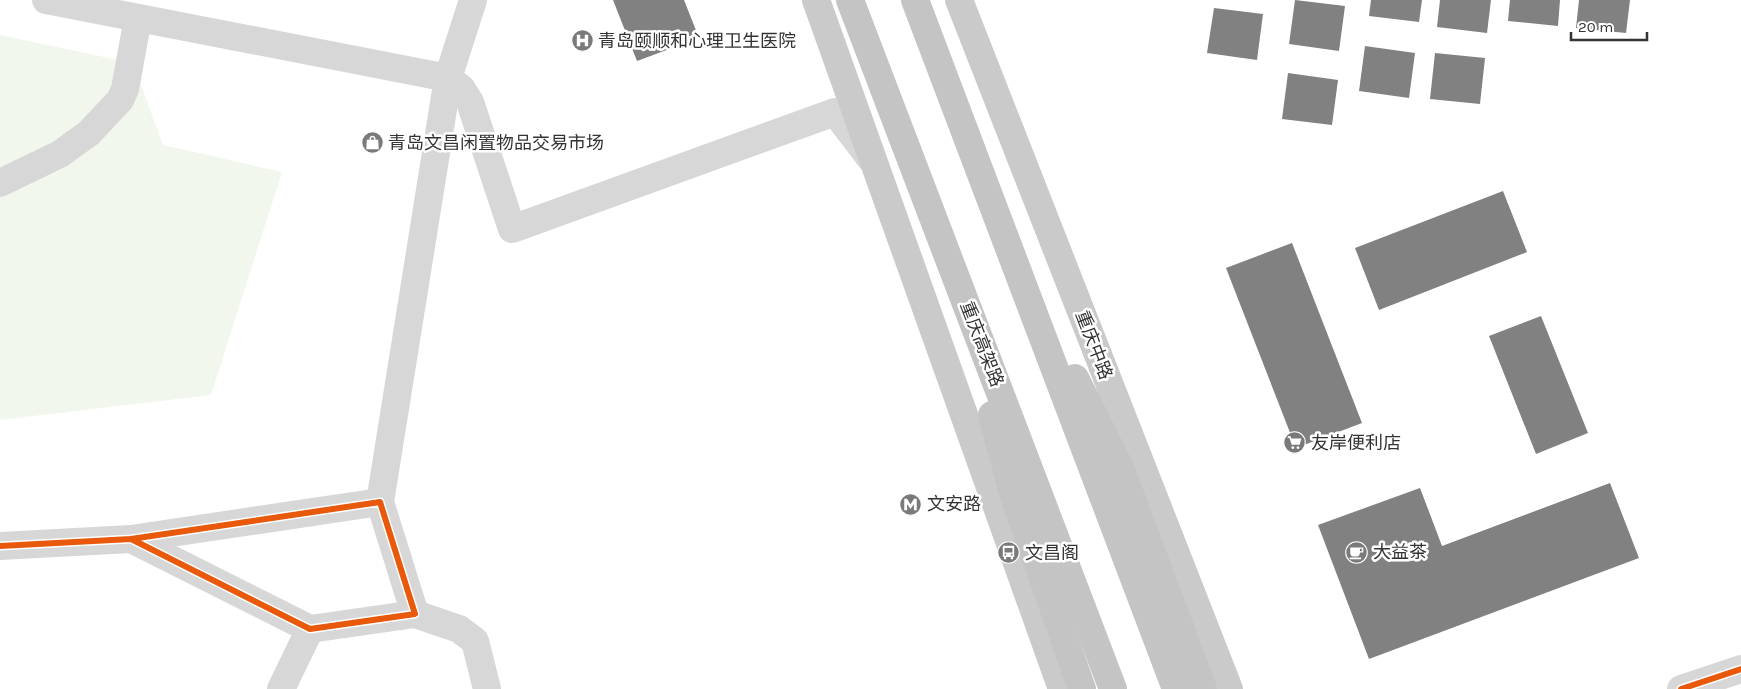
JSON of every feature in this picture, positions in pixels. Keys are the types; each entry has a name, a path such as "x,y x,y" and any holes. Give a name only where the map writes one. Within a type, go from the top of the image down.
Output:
{"highway":[{"name":"重庆高架路","path":"850,0 1113,689"},
{"path":"915,0 1176,689"},
{"path":"1007,241 1120,468 1203,689"},
{"path":"948,254 1014,496 1082,689"}],"main road":[{"path":"816,0 1062,689"},
{"name":"重庆中路","path":"959,0 1229,689"}],"street":[{"path":"46,0 448,78 462,88 470,102 512,229 835,112 875,165"},
{"path":"415,614 380,502 448,78 472,0"},
{"path":"0,183 60,154 89,133 120,100 125,89 138,18"},
{"path":"0,546 131,539 380,502"},
{"path":"131,539 310,629 415,614 459,629 475,642 487,689"},
{"path":"282,689 310,629"},
{"path":"1681,689 1741,669"}],"shaded area":[{"path":"0,35 133,63 163,145 282,172 211,395 0,420"}],"building":[{"path":"613,0 684,0 699,38 637,61"},
{"path":"1295,0 1345,6 1339,51 1289,44"},
{"path":"1371,0 1422,0 1419,22 1369,16"},
{"path":"1440,0 1491,0 1487,33 1437,27"},
{"path":"1510,0 1560,0 1558,26 1508,21"},
{"path":"1579,0 1630,0 1626,33 1576,28"},
{"path":"1214,8 1263,14 1257,60 1207,53"},
{"path":"1365,46 1415,53 1409,98 1359,91"},
{"path":"1435,53 1485,58 1480,104 1430,99"},
{"path":"1288,73 1338,80 1332,125 1282,119"},
{"path":"1503,191 1527,252 1379,310 1355,248"},
{"path":"1292,243 1362,423 1296,448 1226,268"},
{"path":"1541,316 1588,433 1536,454 1489,336"},
{"path":"1610,483 1639,558 1369,659 1318,525 1420,488 1442,546"}],"cycle path":[{"path":"0,546 131,539 380,502 415,614 310,629 131,539"},
{"path":"1681,689 1741,669"}],"place":[{"name":"青岛颐顺和心理卫生医院","path":"582,41"},
{"name":"青岛文昌闲置物品交易市场","path":"372,143"},
{"name":"友岸便利店","path":"1295,443"},
{"name":"文安路","path":"911,504"},
{"name":"大益茶","path":"1357,552"},
{"name":"文昌阁","path":"1009,553"}]}
